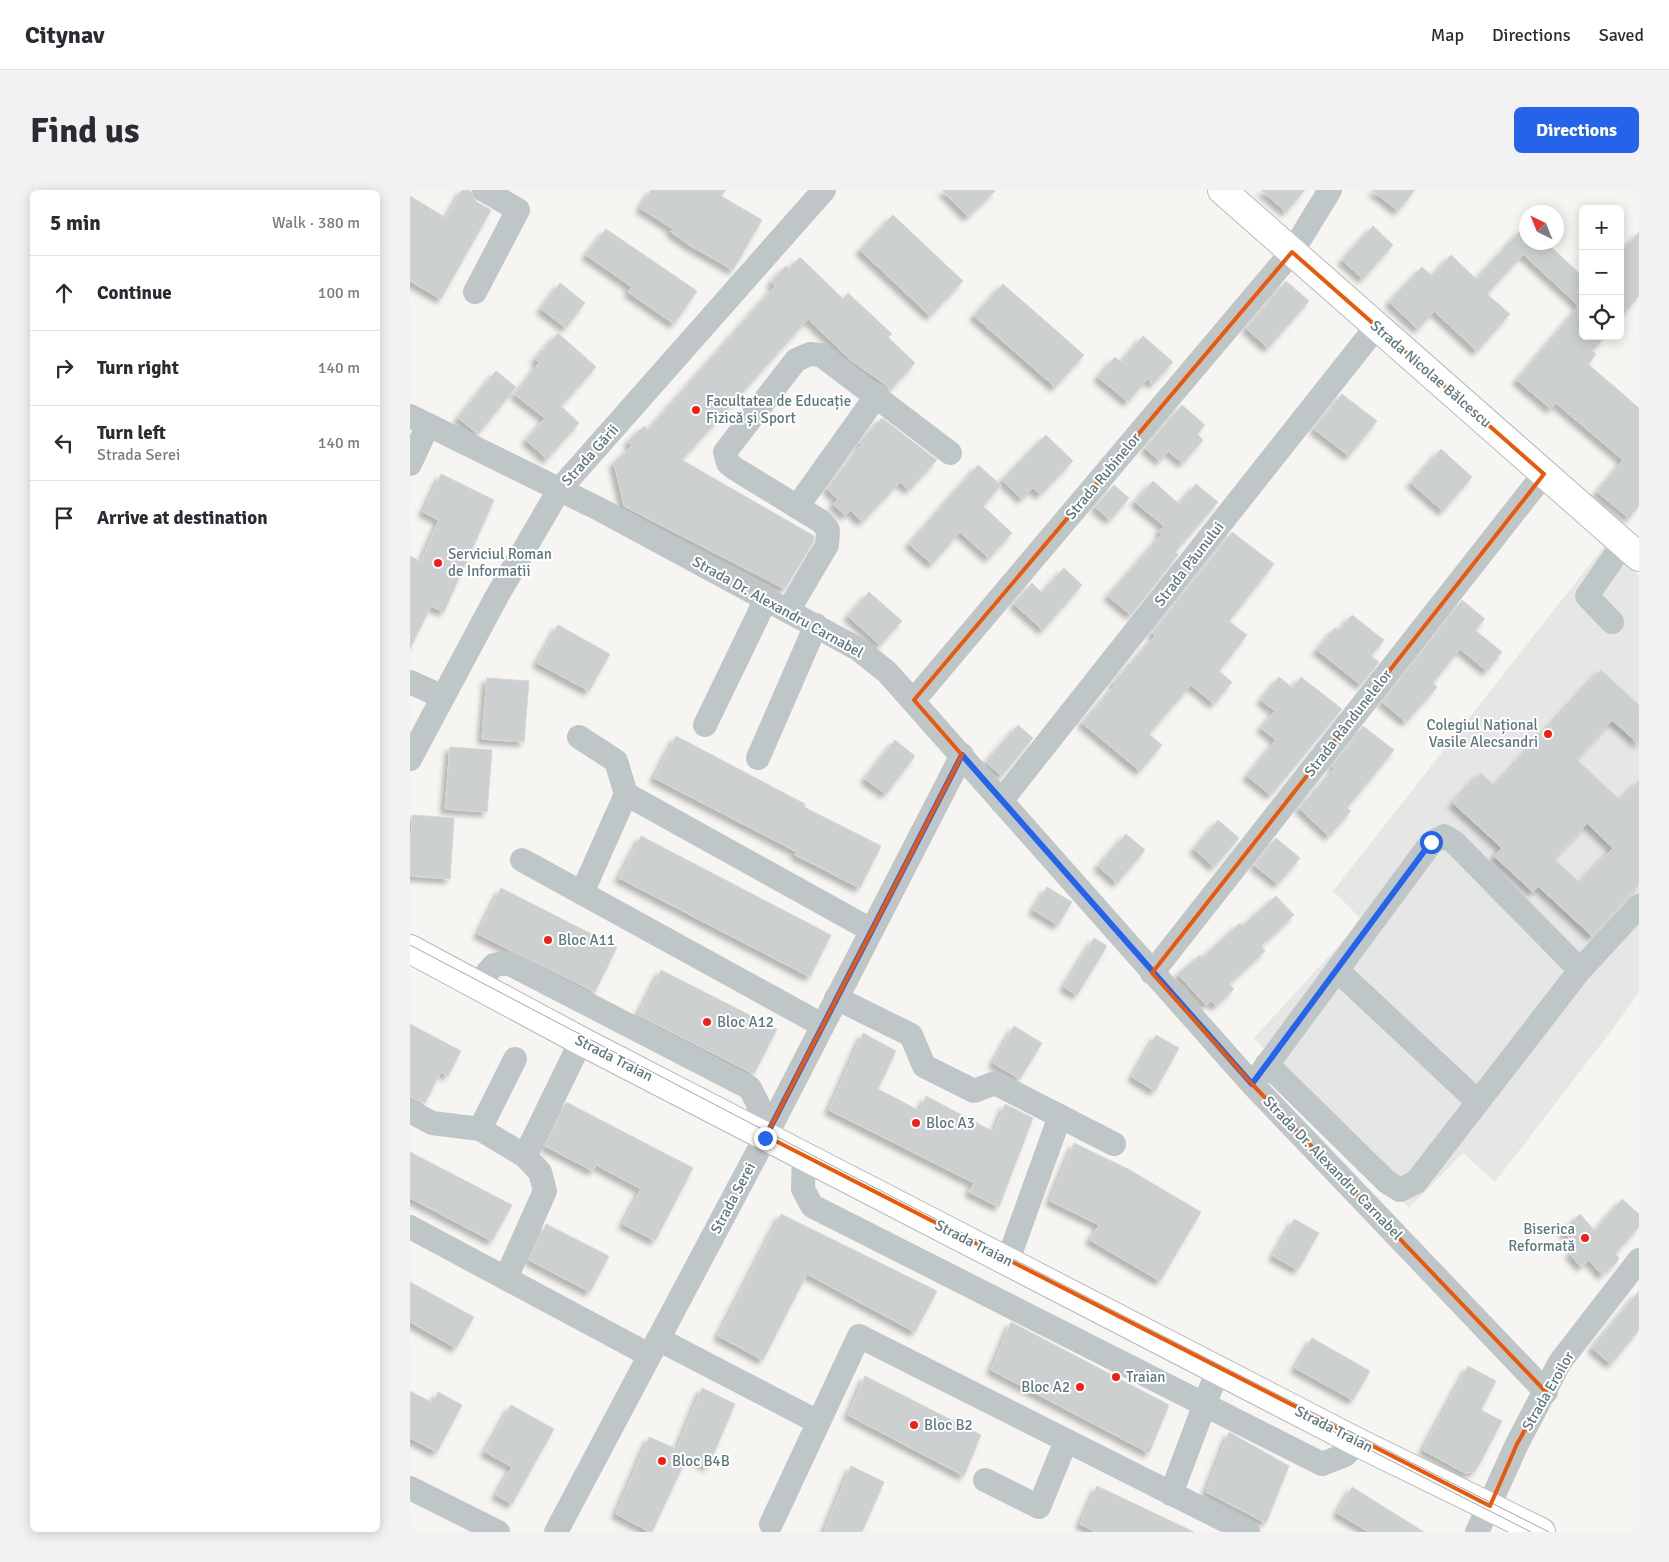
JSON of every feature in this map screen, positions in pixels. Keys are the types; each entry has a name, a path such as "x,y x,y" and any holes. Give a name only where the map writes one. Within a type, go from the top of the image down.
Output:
{"main road":[{"name":"Strada Nicolae Bălcescu","path":"1222,190 1544,474 1633,548"},
{"name":"Strada Traian","path":"410,949 581,1041 1358,1442 1541,1532"}],"street":[{"path":"475,292 518,210 484,190"},
{"name":"Strada Gării","path":"411,756 497,596 559,490 824,190"},
{"name":"Strada Rubinelor","path":"914,700 1292,252 1330,190"},
{"name":"Strada Păunului","path":"1001,801 1377,326"},
{"path":"788,611 827,545 828,530 822,522 734,468 728,463 725,452 796,360 810,354 822,355 950,453"},
{"path":"798,507 877,396"},
{"path":"410,464 419,421"},
{"name":"Strada Dr. Alexandru Carnabel","path":"419,421 598,509 766,599 858,649 887,672 914,700 1152,973 1252,1084 1546,1392"},
{"name":"Strada Rândunelelor","path":"1152,973 1544,474"},
{"path":"1612,622 1587,596 1633,548"},
{"path":"705,726 766,599"},
{"path":"758,758 816,626"},
{"path":"410,682 443,697"},
{"path":"579,737 616,761 626,794 582,893"},
{"name":"Strada Serei","path":"556,1532 766,1136 962,755"},
{"path":"626,794 871,930"},
{"path":"1252,1084 1431,842 1444,836 1454,842 1580,970"},
{"path":"522,860 822,1025"},
{"path":"1267,1064 1386,1182 1400,1190 1416,1182 1580,970 1639,906"},
{"path":"477,984 494,965 508,963 750,1088 758,1104 766,1136"},
{"path":"1337,970 1478,1102"},
{"path":"836,998 911,1035 924,1066 974,1091 995,1083 1114,1144"},
{"path":"525,1156 581,1041"},
{"path":"480,1129 515,1059"},
{"path":"410,1111 432,1123 480,1129 525,1156 540,1172 545,1191 506,1278"},
{"path":"1008,1260 1060,1116"},
{"path":"804,1155 803,1189 812,1206 1322,1464 1345,1455 1358,1442"},
{"path":"410,1227 506,1278 818,1422"},
{"name":"Strada Eroilor","path":"1477,1532 1517,1444 1546,1392 1560,1362 1639,1260"},
{"path":"771,1524 858,1336 1248,1532"},
{"path":"1171,1494 1218,1369"},
{"path":"985,1480 1038,1507 1066,1441"},
{"path":"410,1488 498,1532"}],"highlighted area":[{"path":"1292,252 1544,474 1152,973 1252,1084 1546,1392 1517,1444 1490,1506 766,1136 962,755 914,700"}],"shaded area":[{"name":"Colegiul Național Vasile Alecsandri","path":"1605,545 1639,576 1639,992 1495,1182 1463,1153 1409,1208 1254,1038 1362,920 1333,891"}],"building":[{"path":"462,190 470,190 477,202 491,210 441,299 410,281 410,196 446,218"},
{"path":"651,190 726,190 721,196 762,220 733,270 689,245 671,232 673,229 640,208"},
{"path":"942,190 996,190 968,217"},
{"path":"1261,190 1305,190 1286,212"},
{"path":"1372,190 1415,190 1398,211"},
{"path":"893,215 963,281 930,316 860,250"},
{"path":"1373,226 1393,245 1363,279 1342,260"},
{"path":"606,229 697,291 674,324 628,292 632,287 586,255"},
{"path":"1519,232 1519,250 1554,250 1579,273 1579,306 1523,254 1487,294 1510,314 1477,351 1434,311 1418,329 1389,302 1422,267 1432,276 1451,255 1476,279"},
{"path":"1639,232 1639,296 1624,313 1624,250"},
{"name":"Facultatea de Educație Fizică și Sport","path":"800,257 843,299 848,293 892,334 888,337 915,363 890,390 885,384 852,361 808,319 682,460 814,536 814,541 785,589 624,506 614,463 632,446 628,442 644,426 648,430 775,286 771,282 786,266 789,269"},
{"path":"1286,281 1309,301 1268,348 1246,328"},
{"path":"560,283 585,303 566,328 541,309"},
{"path":"1003,284 1084,355 1055,387 974,316"},
{"path":"1579,306 1579,340 1602,340 1592,351 1596,354 1588,364 1639,408 1639,506 1629,518 1597,492 1623,460 1556,403 1551,409 1517,380"},
{"path":"558,333 596,367 561,406 579,423 547,459 526,440 545,418 515,395 539,363 535,359"},
{"path":"1143,336 1173,362 1153,384 1147,379 1128,402 1098,377 1115,357 1121,362"},
{"path":"496,371 516,387 478,434 458,418"},
{"path":"1342,394 1377,421 1349,456 1314,429"},
{"path":"1182,405 1205,425 1197,434 1203,440 1183,463 1168,451 1160,461 1145,448"},
{"path":"882,418 937,460 909,490 900,482 862,522 850,510 845,516 833,504 838,499 827,489 861,445 859,443"},
{"path":"1046,435 1073,461 1040,495 1033,488 1022,499 1002,480"},
{"path":"1441,449 1472,477 1443,511 1411,483"},
{"path":"978,465 1001,485 983,506 1012,533 989,558 960,532 932,564 909,544"},
{"name":"Serviciul Roman de Informatii","path":"441,474 494,500 444,612 431,606 410,649 410,556 421,562 439,520 423,512"},
{"path":"1153,481 1179,504 1196,484 1218,502 1175,552 1178,555 1131,615 1108,596 1162,534 1159,532 1164,526 1135,502"},
{"path":"1114,485 1129,498 1110,520 1095,507"},
{"path":"1232,532 1274,564 1229,621 1247,635 1219,671 1232,682 1214,704 1191,685 1149,734 1162,745 1140,771 1082,723 1115,685 1113,683 1155,636 1152,633"},
{"path":"1064,568 1082,585 1043,630 1014,604 1032,583 1042,593"},
{"path":"869,592 902,621 880,645 848,616"},
{"path":"1462,600 1485,619 1475,630 1502,652 1487,671 1460,649 1433,683 1437,687 1406,722 1382,702"},
{"path":"1352,615 1384,640 1371,656 1379,662 1361,685 1317,650 1335,628 1339,630"},
{"path":"558,625 610,654 589,691 537,663"},
{"path":"1601,670 1639,705 1639,744 1612,720 1576,759 1621,801 1639,780 1639,884 1592,936 1538,886 1533,892 1494,856 1502,848 1453,803 1481,773 1495,786","holes":["1587,823 1613,848 1580,883 1554,859"]},
{"path":"1279,677 1293,688 1301,677 1342,709 1271,795 1247,776 1276,740 1261,728 1275,711 1261,700"},
{"path":"487,678 529,681 524,742 482,739"},
{"path":"1018,725 1033,738 1002,776 986,762"},
{"path":"1363,726 1394,750 1347,808 1351,811 1329,836 1299,808 1335,768 1332,766"},
{"path":"676,736 805,804 804,807 881,846 860,888 795,855 797,852 654,778"},
{"path":"895,740 915,756 886,794 865,779"},
{"path":"450,747 492,750 487,812 445,809"},
{"path":"412,815 454,818 450,879 410,876"},
{"path":"1218,820 1239,838 1214,867 1194,849"},
{"path":"1126,834 1145,850 1117,883 1098,866"},
{"path":"641,836 831,935 810,977 619,878"},
{"path":"1276,838 1300,858 1278,884 1254,865"},
{"path":"1047,887 1072,902 1058,925 1033,910"},
{"name":"Bloc A11","path":"501,888 617,947 595,992 478,934"},
{"path":"1276,896 1294,915 1261,946 1265,951 1229,984 1234,989 1216,1006 1211,1001 1206,1005 1178,974 1200,955 1202,958 1240,923 1242,926"},
{"path":"1094,938 1107,946 1077,995 1064,987"},
{"name":"Bloc A12","path":"661,970 777,1029 754,1074 638,1015"},
{"path":"410,1024 461,1051 448,1076 441,1072 425,1103 410,1097"},
{"path":"1014,1026 1042,1043 1020,1079 993,1063"},
{"name":"Bloc A3","path":"863,1033 896,1051 878,1089 920,1111 926,1096 994,1132 1005,1104 1033,1118 999,1207 969,1192 974,1183 829,1110"},
{"path":"1156,1035 1179,1048 1155,1091 1132,1077"},
{"path":"566,1102 693,1168 655,1241 623,1224 641,1189 596,1165 593,1171 545,1146"},
{"path":"1074,1143 1128,1169 1201,1212 1160,1281 1090,1240 1099,1225 1050,1201"},
{"path":"410,1152 512,1205 492,1241 410,1198"},
{"path":"1622,1199 1639,1214 1639,1227 1615,1254 1619,1258 1616,1263 1602,1275 1589,1260 1581,1267 1570,1254 1576,1246 1563,1231 1580,1214 1595,1231"},
{"path":"781,1214 937,1291 915,1332 807,1274 763,1360 718,1336"},
{"path":"1294,1219 1319,1233 1298,1270 1273,1256"},
{"path":"546,1224 609,1256 590,1292 529,1260"},
{"path":"410,1282 474,1317 456,1348 410,1322"},
{"path":"1639,1291 1639,1330 1611,1364 1592,1348"},
{"name":"Bloc A2","path":"1011,1322 1169,1405 1149,1453 991,1370"},
{"path":"1312,1338 1370,1371 1353,1400 1295,1368"},
{"path":"1468,1366 1496,1381 1481,1410 1502,1421 1479,1465 1474,1472 1465,1473 1423,1450"},
{"name":"Bloc B2","path":"865,1376 981,1435 964,1476 848,1415"},
{"name":"Bloc B4B","path":"702,1388 735,1404 708,1467 688,1455 652,1532 650,1532 616,1514 649,1437 677,1449"},
{"path":"410,1391 433,1403 438,1392 462,1405 437,1452 410,1438"},
{"path":"511,1405 554,1429 512,1504 496,1495 512,1467 485,1452"},
{"path":"1229,1432 1289,1466 1266,1523 1206,1492"},
{"path":"851,1466 884,1482 862,1532 824,1532"},
{"path":"1097,1486 1194,1532 1096,1532 1080,1524"},
{"path":"1352,1487 1424,1532 1369,1532 1337,1513"}],"tram line":[{"path":"410,945 978,1241 1549,1532"},
{"path":"1315,1422 1531,1532"}],"place":[{"name":"Facultatea de Educație Fizică și Sport","path":"696,410"},
{"name":"Serviciul Roman de Informatii","path":"438,563"},
{"name":"Colegiul Național Vasile Alecsandri","path":"1548,734"},
{"name":"Bloc A11","path":"548,940"},
{"name":"Bloc A12","path":"707,1022"},
{"name":"Bloc A3","path":"916,1123"},
{"name":"Biserica Reformată","path":"1585,1238"},
{"name":"Traian","path":"1116,1377"},
{"name":"Bloc A2","path":"1080,1387"},
{"name":"Bloc B2","path":"914,1425"},
{"name":"Bloc B4B","path":"662,1461"}],"route":[{"path":"765,1138 962,755 1152,973 1252,1084 1431,842"}]}
